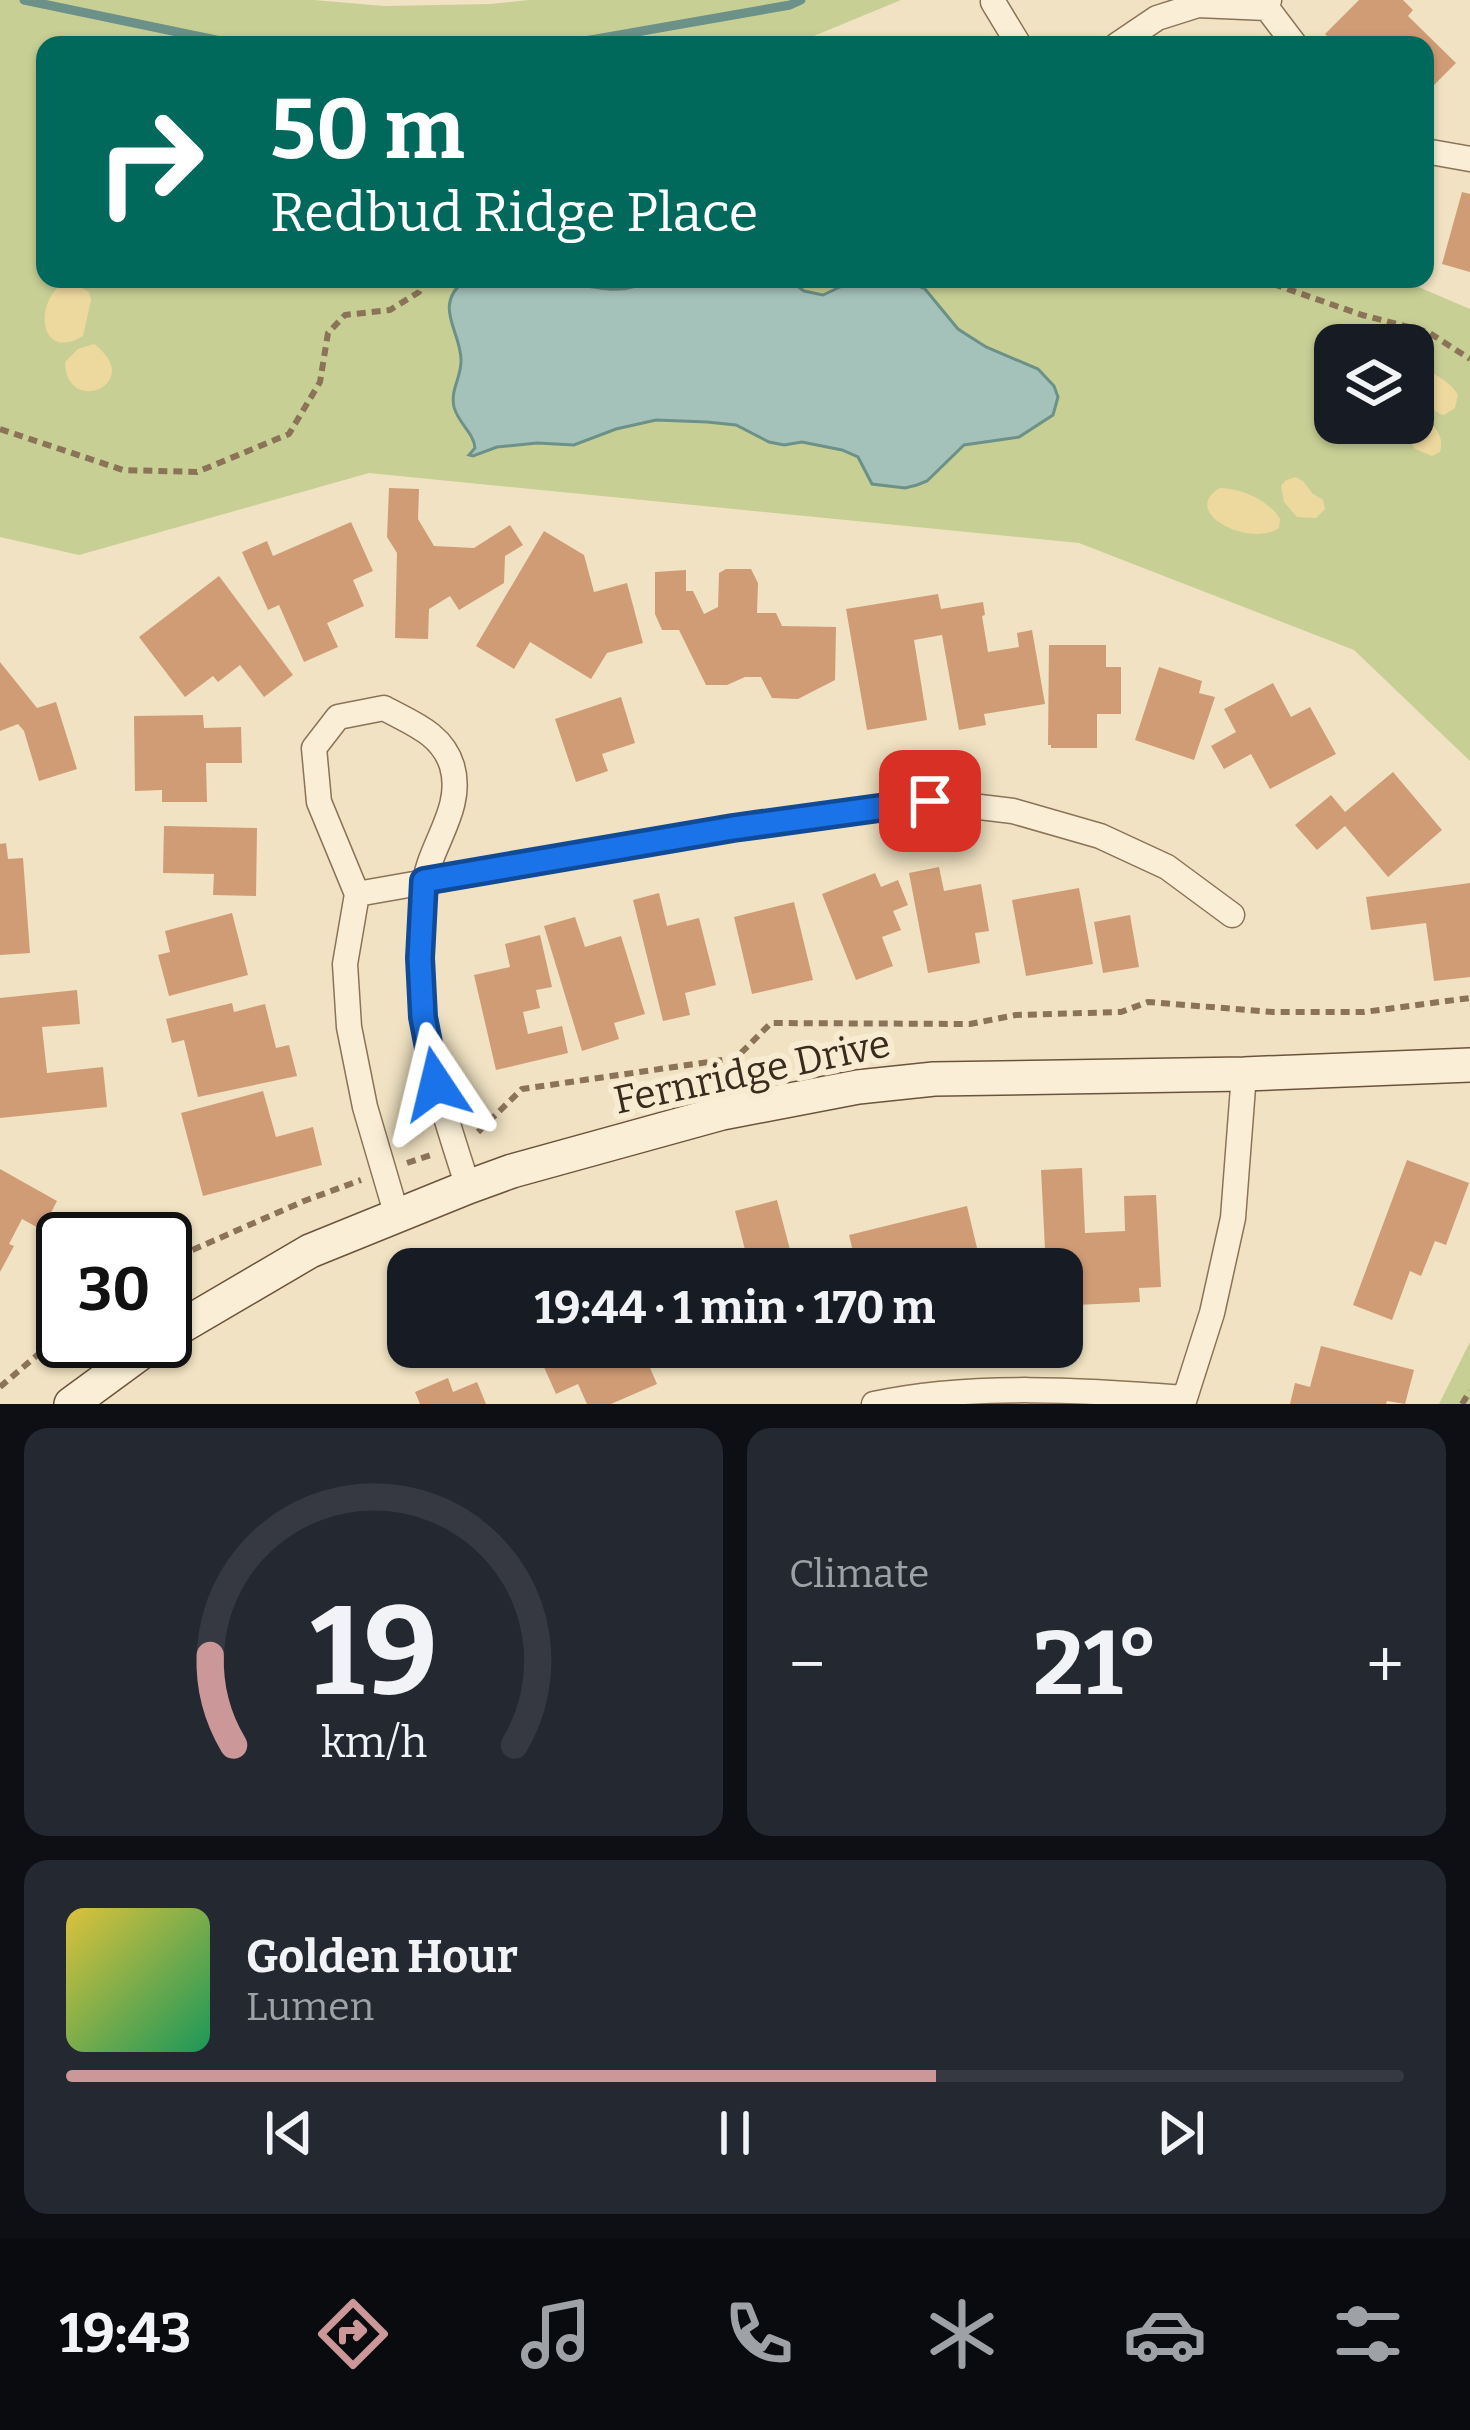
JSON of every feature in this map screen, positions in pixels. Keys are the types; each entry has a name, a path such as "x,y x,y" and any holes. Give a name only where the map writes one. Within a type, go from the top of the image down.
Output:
{"street":[{"path":"993,2 1014,36"},
{"path":"1130,36 1157,18 1198,5 1268,4 1289,36"},
{"path":"1434,152 1470,158"},
{"path":"397,1216 365,1106 349,1027 345,964 357,894 319,802 314,748 338,717 384,708 437,737 452,766 454,800 424,881 420,958 423,1017 436,1084 467,1187"},
{"path":"357,894 733,828 930,801 1013,812 1100,836 1167,867 1232,915"},
{"name":"Fernridge Drive","path":"192,1320 310,1251 467,1187 722,1113 858,1087 998,1076 1470,1065"},
{"path":"874,1404 1033,1390 1101,1391 1184,1401 1212,1313 1233,1218 1244,1073"},
{"path":"71,1404 120,1368"}],"path":[{"path":"0,429 123,470 197,472 289,434 320,382 328,333 345,315 390,310 421,288"},
{"path":"1285,288 1428,332 1470,359"},
{"path":"0,1388 36,1357"},
{"path":"1462,1404 1470,1390"}],"green space":[{"path":"0,0 314,0 384,6 529,0 901,0 814,36 36,36 36,288 1421,288 1470,309 1470,761 1354,650 1079,543 369,473 79,555 0,537"},
{"path":"1470,1342 1470,1404 1439,1404"}],"sand":[{"path":"82,288 89,292 83,336 58,342 50,336 45,316 53,292"},
{"path":"94,344 108,358 112,371 100,389 89,391 77,388 69,379 65,362 78,349"},
{"path":"1434,374 1458,395 1455,408 1444,415 1437,412"},
{"path":"1434,427 1440,452 1432,456 1412,444 1434,444"},
{"path":"1296,477 1323,500 1325,509 1316,518 1297,517 1284,502 1281,486"},
{"path":"1220,488 1262,501 1280,519 1279,528 1252,534 1223,525 1208,508 1209,498"}],"water":[{"path":"800,288 823,295 838,288 923,288 958,329 1038,369 1058,397 1053,415 1019,437 964,445 927,481 905,488 872,484 858,457 842,450 769,442 736,425 707,422 656,420 574,445 497,447 473,456 469,455 474,443 454,407 461,359 449,308 456,289"}],"building":[{"path":"1359,0 1403,0 1413,10 1408,16 1428,36 1327,36"},
{"path":"1434,41 1456,63 1434,85"},
{"path":"1462,192 1470,194 1470,272 1442,264"},
{"path":"389,488 419,489 418,519 434,546 474,548 510,525 523,545 505,556 504,583 459,610 450,596 429,609 428,639 395,638 397,553 387,537"},
{"path":"351,522 373,571 353,580 364,606 327,623 338,647 304,662 279,605 268,610 242,552 267,541 273,556"},
{"path":"544,531 584,555 594,592 627,583 643,643 607,653 591,679 530,642 514,669 476,646"},
{"path":"751,569 758,583 757,613 776,613 782,626 836,627 835,680 798,699 772,698 761,677 706,685 679,630 662,630 655,614 655,572 686,570 686,591 693,591 704,614 718,607 719,573"},
{"path":"219,576 293,675 264,697 240,665 218,682 213,676 185,697 139,637"},
{"path":"938,594 941,609 983,602 988,652 1019,647 1017,633 1032,630 1045,704 984,714 986,725 959,730 942,635 914,640 927,720 867,730 846,609"},
{"path":"1049,645 1106,645 1106,667 1121,667 1121,714 1097,714 1097,748 1048,745"},
{"path":"0,662 37,708 56,702 77,769 39,781 24,731 18,724 0,731"},
{"path":"1159,667 1202,681 1199,693 1215,697 1194,760 1135,740"},
{"path":"1273,683 1291,717 1310,707 1336,754 1270,789 1251,754 1224,769 1211,746 1236,732 1224,709"},
{"path":"621,697 635,743 602,754 608,771 576,782 555,719"},
{"path":"203,715 204,728 241,727 242,763 206,763 207,802 162,802 162,790 135,791 134,716"},
{"path":"1393,772 1442,830 1388,877 1345,826 1317,850 1295,825 1331,795 1345,812"},
{"path":"164,826 257,828 256,896 213,895 214,874 163,873"},
{"path":"6,843 8,859 23,858 30,953 0,955 0,844"},
{"path":"939,867 944,891 981,884 989,931 975,933 980,963 928,973 909,873"},
{"path":"875,873 881,887 898,880 908,905 893,911 901,930 882,937 893,966 856,980 822,894"},
{"path":"1470,883 1470,977 1434,981 1426,923 1371,930 1366,897"},
{"path":"1079,888 1093,964 1026,976 1012,900"},
{"path":"659,893 667,926 699,918 716,985 685,993 690,1015 663,1021 633,900"},
{"path":"794,902 813,980 752,994 734,917"},
{"path":"232,913 248,975 169,996 158,955 170,952 165,931"},
{"path":"1130,915 1139,967 1103,973 1094,922"},
{"path":"575,917 585,947 621,936 645,1014 614,1023 619,1039 582,1051 544,926"},
{"path":"540,935 552,987 536,990 540,1008 523,1012 528,1034 562,1026 568,1053 496,1070 474,975 510,967 505,944"},
{"path":"77,990 80,1024 42,1027 47,1073 103,1067 107,1107 0,1118 0,998"},
{"path":"232,1003 234,1012 265,1004 276,1048 289,1045 297,1076 198,1097 184,1040 172,1043 166,1019"},
{"path":"263,1091 276,1137 313,1127 322,1165 203,1196 181,1113"},
{"path":"1407,1160 1469,1183 1446,1245 1435,1241 1421,1276 1410,1271 1392,1320 1353,1305"},
{"path":"1082,1168 1085,1233 1125,1231 1124,1196 1156,1195 1161,1287 1139,1288 1140,1302 1083,1305 1083,1248 1045,1248 1041,1170"},
{"path":"0,1169 57,1201 51,1212 36,1212 36,1227 22,1219 0,1272"},
{"path":"777,1200 790,1248 745,1248 735,1211"},
{"path":"967,1206 977,1248 852,1248 849,1235"},
{"path":"1321,1346 1414,1370 1405,1404 1290,1404 1295,1383 1310,1387"},
{"path":"544,1368 650,1368 657,1384 611,1404 587,1404 578,1384 556,1394"},
{"path":"448,1378 453,1392 477,1382 486,1404 420,1404 415,1392"}],"waterway":[{"path":"24,0 197,36"},
{"path":"613,36 801,0"}],"route":[{"path":"436,1084 423,1017 424,881 733,828 930,801"}]}
